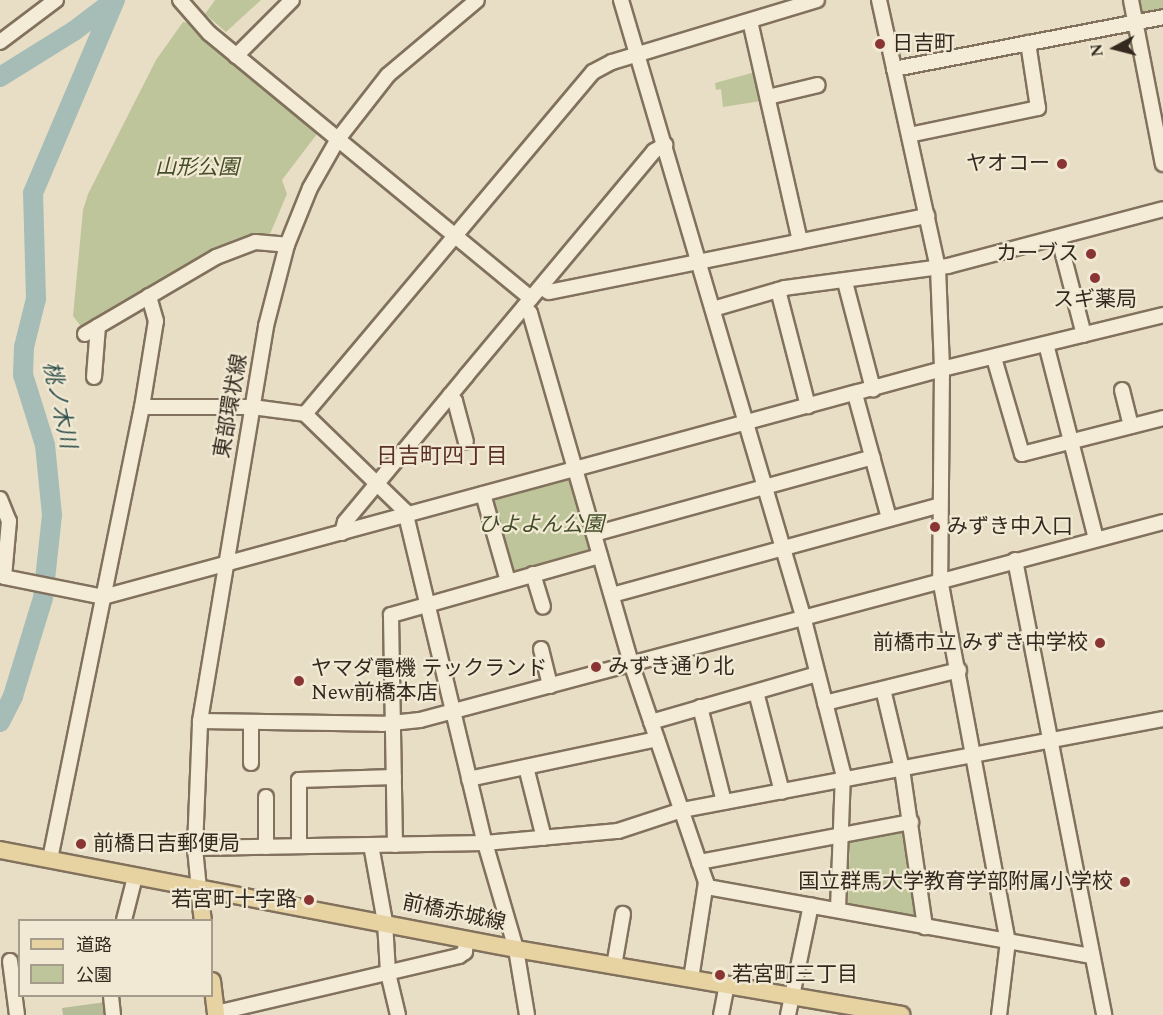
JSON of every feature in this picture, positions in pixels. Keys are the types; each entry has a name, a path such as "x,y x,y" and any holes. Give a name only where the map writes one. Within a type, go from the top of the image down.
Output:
{"main road":[{"name":"前橋赤城線","path":"0,850 385,922 516,949 901,1015"},
{"path":"199,889 203,919"},
{"path":"213,989 216,1014"}],"street":[{"path":"0,42 56,0"},
{"path":"236,56 292,0"},
{"name":"東部環状線","path":"199,889 195,848 200,721 266,326 287,245 310,188 338,139 388,75 477,0"},
{"path":"621,0 803,616 844,780 838,910"},
{"path":"305,414 582,81 602,66 637,53 817,0"},
{"path":"879,0 938,268 942,369 940,579 959,670 1008,941 999,1015"},
{"path":"1131,0 1161,143 1163,164"},
{"path":"181,1 209,33 455,235 528,303 631,663 707,888 691,979"},
{"path":"894,69 1163,17"},
{"path":"750,21 800,241"},
{"path":"909,135 1038,108 1028,44"},
{"path":"768,97 818,85"},
{"path":"342,533 342,525 654,151 664,145"},
{"path":"713,309 778,290 938,268 1059,239 1163,209"},
{"path":"540,287 549,292 927,216"},
{"path":"1059,239 1084,335"},
{"path":"85,334 149,296 241,247 265,241 287,245"},
{"path":"845,282 873,389"},
{"path":"778,290 808,406"},
{"path":"50,859 142,407 156,321 149,296"},
{"path":"2,506 10,538 3,571 8,578 103,597 942,369 1163,315"},
{"path":"94,377 100,339 98,326"},
{"path":"1046,344 1096,539"},
{"path":"994,358 1020,452 1071,442 1163,418"},
{"path":"1122,390 1131,426"},
{"path":"855,394 889,518"},
{"path":"450,395 455,401 466,442"},
{"path":"142,407 252,407 305,414 379,483 406,515 485,843 516,949 527,1015"},
{"path":"594,534 873,458"},
{"path":"483,494 508,581"},
{"path":"612,595 940,505"},
{"path":"200,721 393,723 453,712 940,579 1163,522"},
{"path":"395,845 390,617 427,604 600,556"},
{"path":"1015,560 1104,1015"},
{"path":"532,574 543,606"},
{"path":"541,649 550,686"},
{"path":"825,703 959,670"},
{"path":"651,722 817,674"},
{"path":"883,689 902,769 925,927"},
{"path":"756,692 782,792"},
{"path":"700,707 724,802"},
{"path":"195,848 485,843 618,831 682,810 1163,719"},
{"path":"251,723 251,763"},
{"path":"469,779 657,739"},
{"path":"526,767 544,838"},
{"path":"299,845 299,780 394,777"},
{"path":"266,797 266,847"},
{"path":"699,862 911,822"},
{"path":"371,845 385,922 388,973 398,1015"},
{"path":"124,919 135,877"},
{"path":"707,888 1092,956"},
{"path":"788,1015 811,905"},
{"path":"614,966 623,914"},
{"path":"216,1014 459,956 465,952 466,939"},
{"path":"10,961 17,1015"},
{"path":"721,1015 727,984"},
{"path":"111,997 113,1015"}],"green space":[{"path":"215,0 261,0 226,32 205,14"},
{"path":"1139,0 1163,0 1163,10 1142,14"},
{"name":"山形公園","path":"183,22 190,23 317,134 282,180 287,194 270,234 247,240 83,329 73,316 83,210 88,194 156,60"},
{"path":"759,71 767,100 723,107 721,89 716,90 715,83"},
{"name":"ひよよん公園","path":"568,477 572,479 590,552 515,574 510,571 490,502 493,497"},
{"path":"910,825 923,918 848,904 850,836"},
{"path":"106,1002 108,1015 63,1015 62,1008"}],"waterway":[{"name":"桃ノ木川","path":"0,722 13,696 43,598 52,515 45,445 23,375 24,347 36,299 33,193 115,0"},
{"path":"0,77 74,31 112,2"}],"place":[{"name":"日吉町","path":"880,44"},
{"name":"ヤオコー","path":"1062,164"},
{"name":"カーブス","path":"1091,254"},
{"name":"スギ薬局","path":"1095,278"},
{"name":"みずき中入口","path":"935,527"},
{"name":"前橋市立 みずき中学校","path":"1100,643"},
{"name":"みずき通り北","path":"596,667"},
{"name":"ヤマダ電機 テックランド New前橋本店","path":"299,681"},
{"name":"前橋日吉郵便局","path":"81,844"},
{"name":"国立群馬大学教育学部附属小学校","path":"1125,882"},
{"name":"若宮町十字路","path":"309,900"},
{"name":"若宮町三丁目","path":"720,975"}],"district":[{"name":"日吉町四丁目","path":"442,457"}]}
